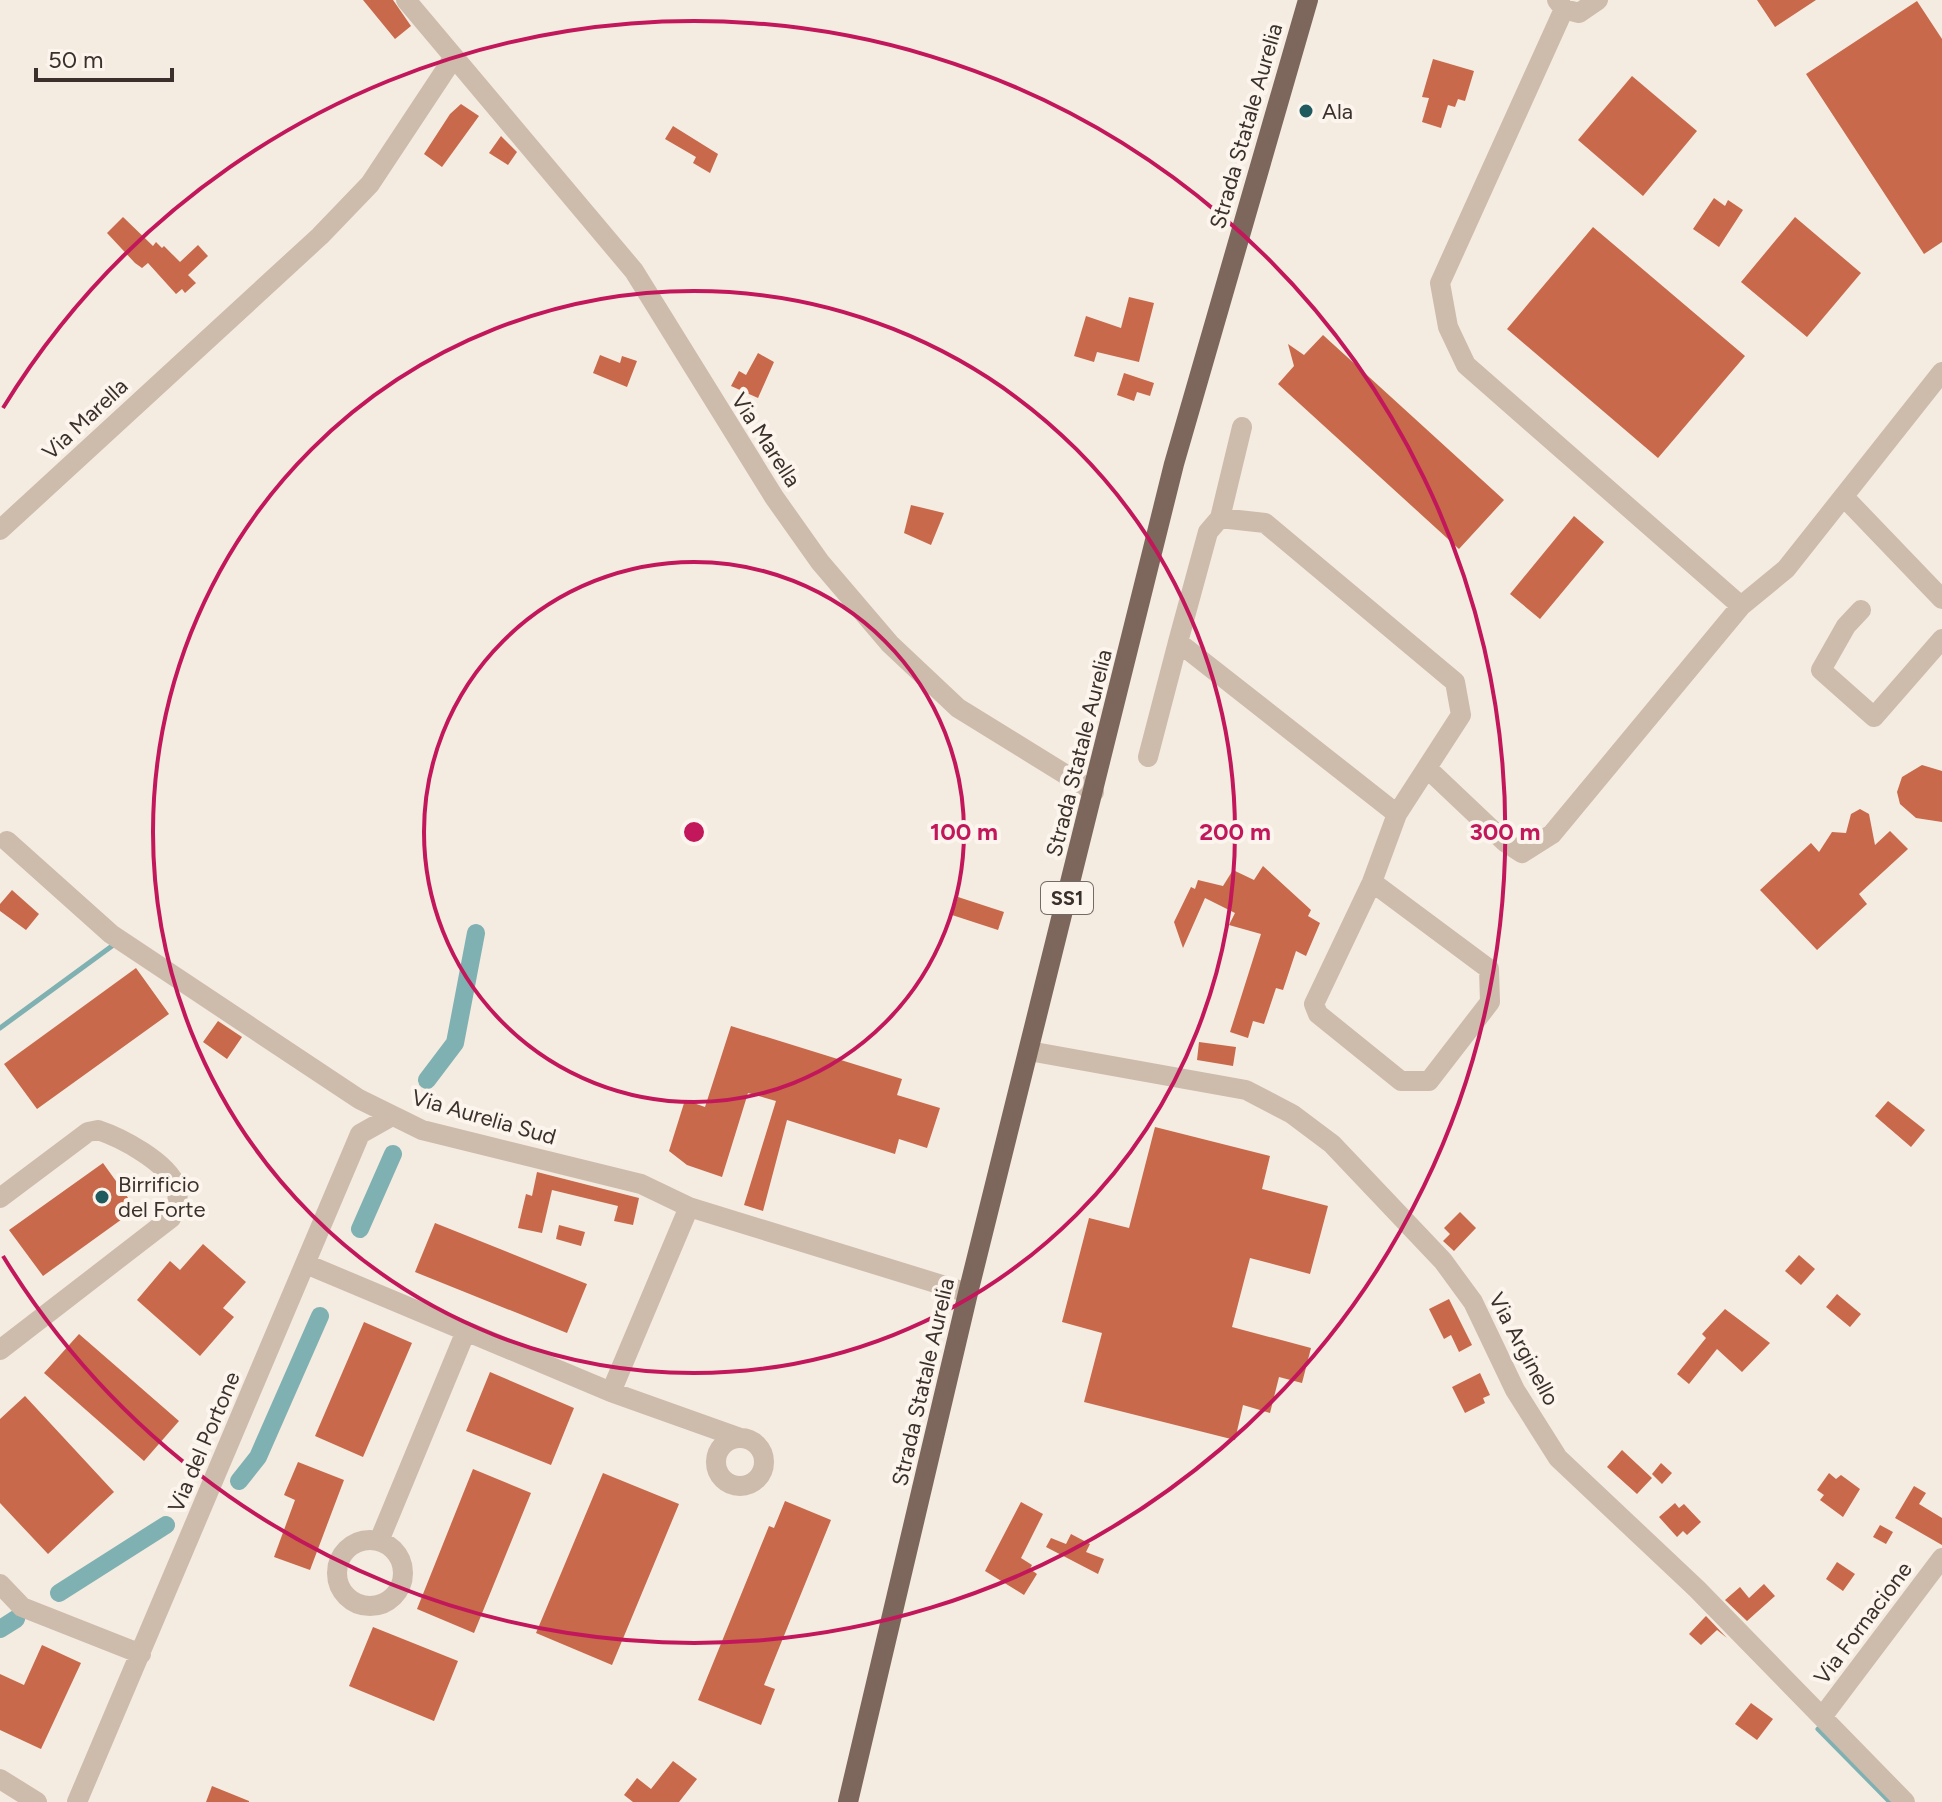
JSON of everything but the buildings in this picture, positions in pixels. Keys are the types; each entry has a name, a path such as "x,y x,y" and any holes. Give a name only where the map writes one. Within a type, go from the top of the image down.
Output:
{"main road":[{"name":"Strada Statale Aurelia","path":"848,1802 968,1293 1174,464 1308,0"}],"street":[{"name":"Via Marella","path":"406,0 634,271 774,497 820,562 890,644 958,708 1094,792"},
{"path":"1598,0 1586,11 1561,4 1440,283 1448,327 1466,365 1741,606"},
{"name":"Via Marella","path":"0,530 320,236 370,184 454,57"},
{"path":"1429,770 1505,842 1522,853 1552,834 1741,606 1786,569 1942,372"},
{"path":"1148,757 1208,532 1220,518 1242,427"},
{"path":"1845,498 1942,599"},
{"path":"1220,518 1265,523 1455,682 1461,715 1429,770 1397,814 1372,882 1314,1004 1318,1014 1401,1081 1429,1081 1490,1002 1489,969 1372,882"},
{"path":"1861,610 1846,626 1821,670 1874,717 1942,639"},
{"path":"1178,642 1397,814"},
{"name":"Via Aurelia Sud","path":"7,841 111,934 359,1099 392,1116 422,1130 641,1184 689,1207 968,1293"},
{"name":"Via Arginello","path":"1029,1051 1246,1090 1292,1114 1332,1144 1443,1261 1473,1302 1515,1390 1558,1458 1697,1589 1905,1802"},
{"name":"Via del Portone","path":"77,1802 360,1134 392,1116"},
{"path":"0,1198 88,1132 98,1130 163,1168 176,1186 178,1202 171,1218 0,1350"},
{"path":"611,1392 689,1207"},
{"path":"306,1264 611,1392 740,1438"},
{"path":"379,1541 466,1331"},
{"name":"Via Fornacione","path":"1822,1717 1942,1558"},
{"path":"0,1584 22,1607 141,1654"},
{"path":"0,1779 37,1802"}],"waterway":[{"path":"427,1080 455,1043 476,933"},
{"path":"0,1028 112,946"},
{"path":"360,1229 393,1154"},
{"path":"239,1481 258,1457 320,1316"},
{"path":"59,1593 166,1525"},
{"path":"0,1629 16,1619"},
{"path":"1818,1729 1890,1802"}],"place":[{"name":"Ala","path":"1306,111"},
{"name":"Birrificio del Forte","path":"102,1197"}]}
